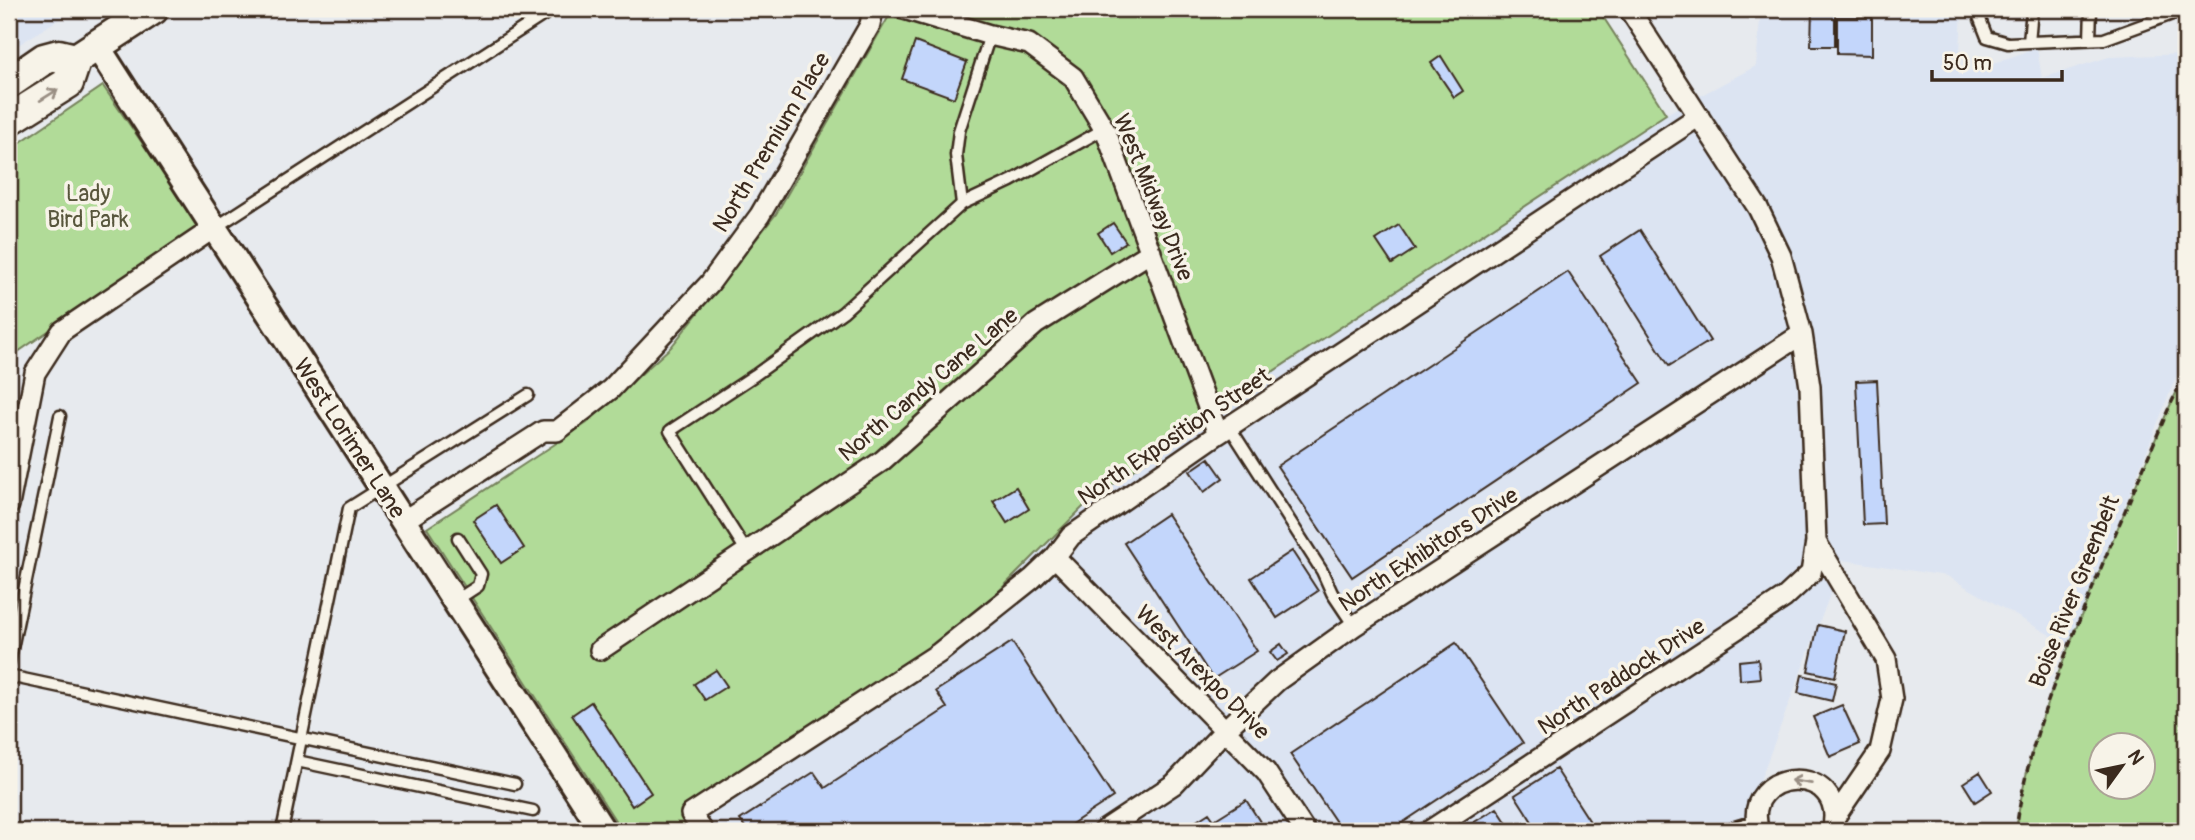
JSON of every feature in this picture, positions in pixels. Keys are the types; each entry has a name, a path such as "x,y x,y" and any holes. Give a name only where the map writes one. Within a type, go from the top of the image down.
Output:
{"main road":[{"path":"9,120 68,83 87,52 153,9"},
{"path":"9,83 44,60 59,55 87,52"}],"street":[{"name":"North Premium Place","path":"403,521 543,431 557,430 611,388 701,293 760,215 870,25 873,9"},
{"name":"West Midway Drive","path":"904,9 990,36 1029,44 1073,77 1104,130 1150,252 1223,430"},
{"path":"1629,9 1758,208 1782,256 1802,334 1810,387 1816,542 1886,659 1892,699 1880,751 1833,824"},
{"name":"West Lorimer Lane","path":"87,52 214,228 603,831"},
{"name":"North Exposition Street","path":"702,831 691,814 939,653 1032,579 1055,557 1071,536 1223,430 1699,116"},
{"path":"9,505 35,373 62,331 214,228"},
{"name":"North Candy Cane Lane","path":"600,650 882,461 1036,324 1150,252"},
{"name":"North Exhibitors Drive","path":"1103,831 1174,784 1226,729 1277,681 1354,626 1802,334"},
{"name":"North Paddock Drive","path":"1429,831 1784,598 1811,573 1816,542"},
{"name":"West Arexpo Drive","path":"1055,557 1266,772 1305,831"},
{"path":"1737,831 1758,828 1757,812 1761,800 1779,783 1791,779 1804,780 1826,793 1832,804 1833,824"}],"lane":[{"path":"214,228 553,9"},
{"path":"1976,9 1987,37 2008,43 2104,38 2186,9"},
{"path":"2029,42 2032,9"},
{"path":"2090,39 2091,9"},
{"path":"2151,9 2151,22"},
{"path":"962,204 956,155 958,131 990,36"},
{"path":"747,552 670,431 843,312 962,204 1011,181 1104,130"},
{"path":"282,831 349,508 528,395"},
{"path":"9,663 60,416"},
{"path":"1223,430 1322,571 1332,593 1354,626"},
{"path":"455,601 478,586 481,574 458,538"},
{"path":"9,676 515,784"},
{"path":"297,761 533,811"}],"path":[{"name":"Boise River Greenbelt","path":"2016,831 2019,803 2059,667 2186,372"}],"shaded area":[{"path":"9,9 75,9 9,51"},
{"path":"1761,9 1962,9 1959,75 2037,48 2042,78 2109,57 2186,54 2186,352 2069,646 1947,576 1843,560 1741,831 680,831 903,687 1085,505 1228,401 1666,114 1756,66"}],"green space":[{"path":"893,9 1598,9 1666,114 1228,401 1085,505 903,687 680,831 622,831 427,528 587,423 671,347 776,214"},
{"name":"Lady Bird Park","path":"103,86 200,227 9,358 9,150"},
{"path":"2186,372 2186,831 2016,831 2027,769 2045,709 2100,569"}],"building":[{"path":"1812,9 1835,9 1835,46 1811,46"},
{"path":"1837,17 1872,17 1872,55 1837,54"},
{"path":"915,42 967,62 954,98 902,79"},
{"path":"1441,56 1463,91 1454,97 1431,63"},
{"path":"1113,223 1126,242 1110,252 1098,233"},
{"path":"1399,225 1415,249 1392,264 1376,240"},
{"path":"1640,230 1710,341 1669,366 1600,256"},
{"path":"1568,272 1642,383 1352,577 1277,466"},
{"path":"1877,380 1884,524 1863,525 1856,381"},
{"path":"1209,458 1223,478 1204,492 1190,471"},
{"path":"1016,487 1029,509 1007,523 993,501"},
{"path":"496,505 524,548 501,563 473,520"},
{"path":"1167,514 1257,651 1213,679 1124,543"},
{"path":"1292,551 1318,591 1277,618 1251,578"},
{"path":"1818,625 1845,631 1835,677 1808,671"},
{"path":"1012,642 1113,797 1061,831 748,831 740,820 814,772 825,788 947,708 936,691"},
{"path":"1456,643 1523,743 1390,831 1342,831 1290,754"},
{"path":"1281,644 1288,654 1277,661 1270,652"},
{"path":"1758,659 1760,678 1740,680 1739,661"},
{"path":"716,670 727,686 705,700 694,684"},
{"path":"1802,675 1836,683 1832,701 1798,693"},
{"path":"591,702 651,793 632,806 572,715"},
{"path":"1842,705 1860,744 1830,757 1813,717"},
{"path":"1556,769 1596,831 1538,831 1515,795"},
{"path":"1980,772 1992,791 1975,802 1963,783"},
{"path":"1246,800 1266,831 1181,831 1209,813 1214,820"},
{"path":"1497,808 1512,831 1460,831"}]}
